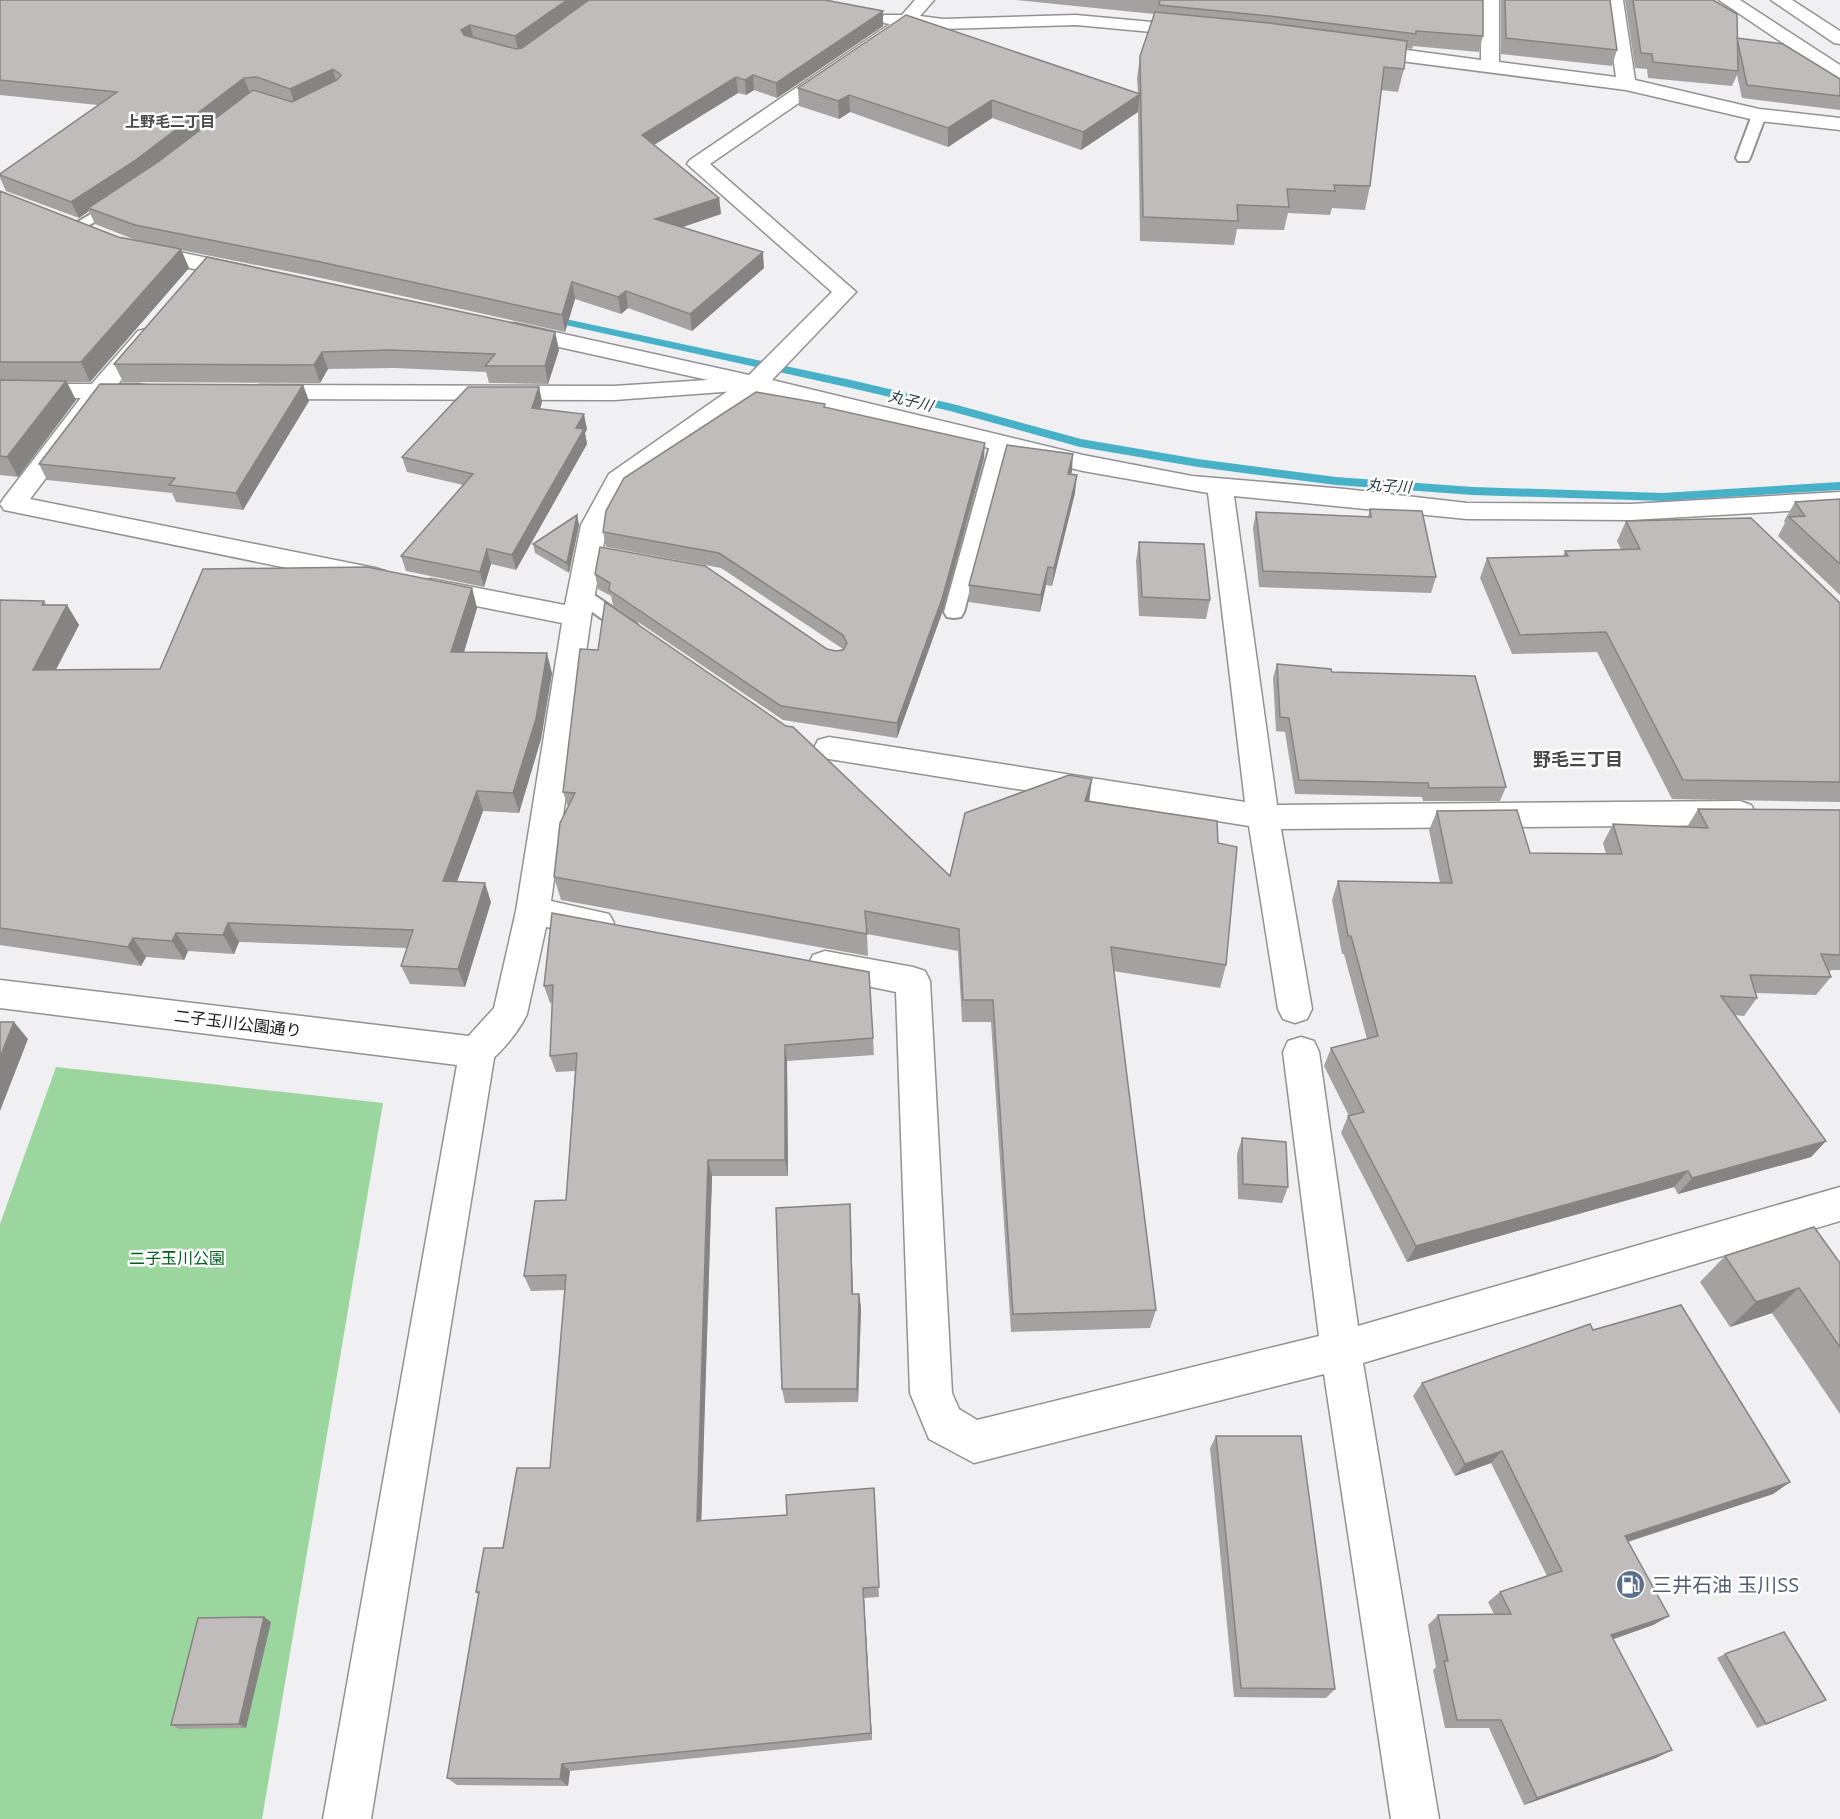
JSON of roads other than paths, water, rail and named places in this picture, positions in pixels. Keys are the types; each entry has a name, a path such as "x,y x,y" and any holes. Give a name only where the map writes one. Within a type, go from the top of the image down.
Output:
{"main road":[{"path":"347,1819 477,1052 510,1014 533,911 579,606 600,554 594,525 618,480 754,384 845,292 697,164 905,22 925,0"},
{"path":"1490,0 1490,66"},
{"path":"1614,0 1626,84"},
{"path":"1728,0 1840,73"},
{"path":"1780,0 1840,39"},
{"path":"873,16 905,22 943,24 1076,20 1209,33"},
{"path":"1349,49 1626,84 1759,115 1840,124"},
{"path":"72,223 199,274 264,276"},
{"path":"160,319 99,391 13,504 579,606"},
{"path":"493,326 754,384 1083,463 1192,484 1467,511 1631,512 1840,500"},
{"path":"243,392 614,393 754,384"},
{"path":"0,391 159,392"},
{"path":"1221,487 1264,817 1295,1009"},
{"path":"1727,506 1751,529"},
{"path":"819,746 1264,817 1770,814"},
{"path":"533,911 625,928"},
{"path":"798,960 913,981 931,1393 944,1424 974,1442 1341,1350 1840,1204"},
{"name":"二子玉川公園通り","path":"0,994 477,1052"},
{"path":"1301,1052 1341,1350 1415,1819"}],"lane":[{"path":"1743,158 1759,115"},
{"path":"72,223 108,208 133,191"},
{"path":"954,612 1000,442"},
{"path":"579,606 650,642"}],"waterway":[{"name":"丸子川","path":"547,318 851,384 953,408 1080,443 1198,463 1336,481 1473,491 1663,497 1840,486"}],"place":[{"name":"三井石油 玉川SS","path":"1631,1584"}],"district":[{"name":"上野毛二丁目","path":"170,121"},
{"name":"野毛三丁目","path":"1578,759"}],"park label":[{"name":"二子玉川公園","path":"177,1258"}]}
